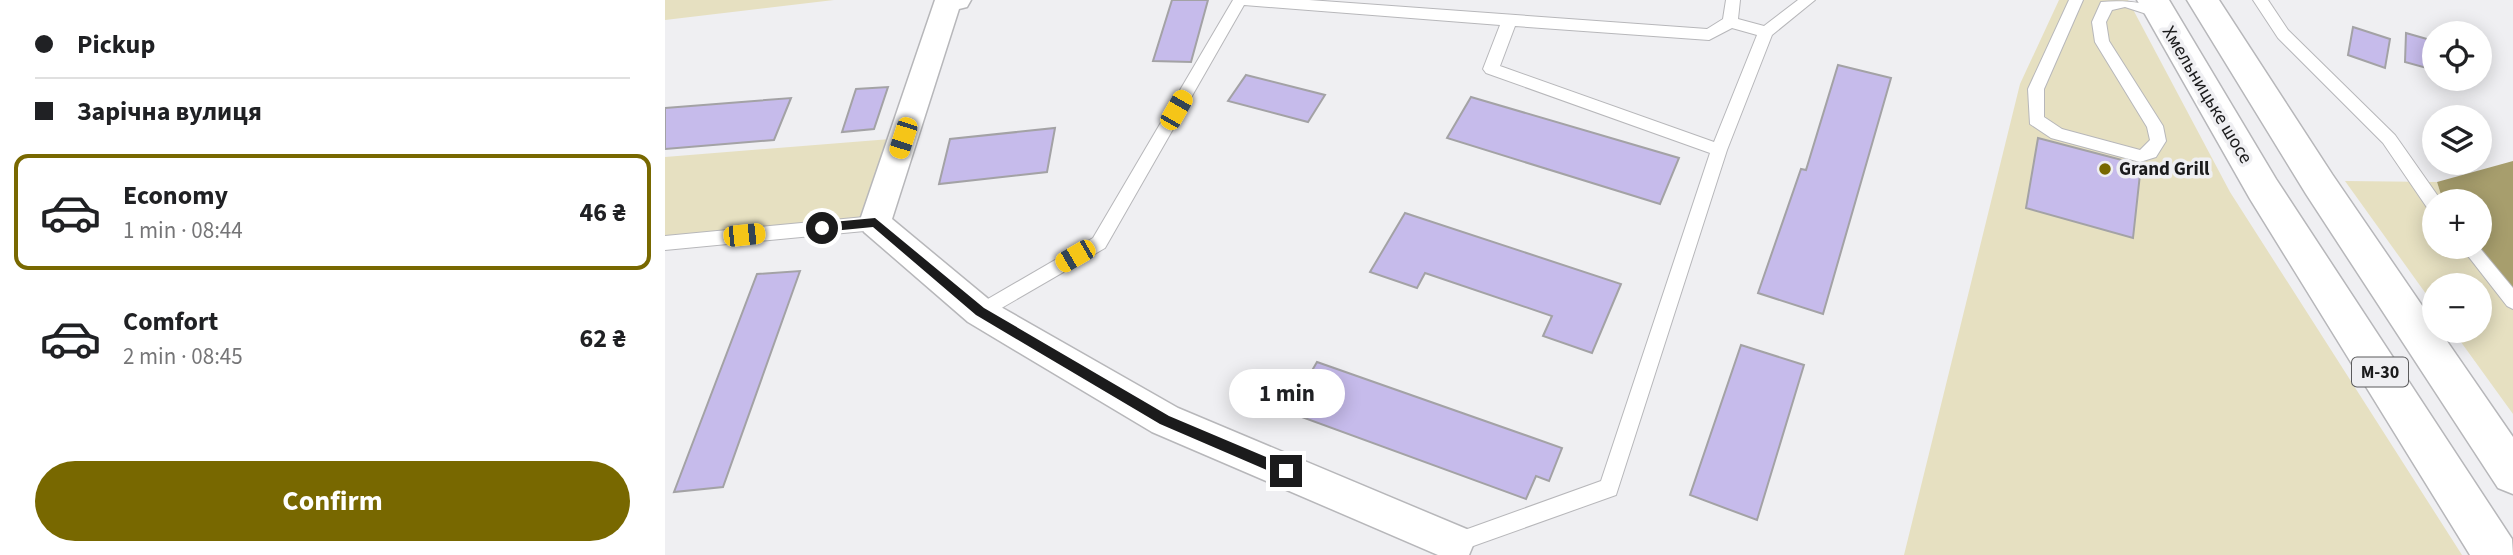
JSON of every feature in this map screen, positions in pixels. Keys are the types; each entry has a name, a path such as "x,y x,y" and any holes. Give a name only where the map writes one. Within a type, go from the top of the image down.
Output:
{"highway":[{"name":"М-30","path":"2203,0 2319,184 2513,474"},
{"name":"Хмельницьке шосе","path":"2156,7 2263,189 2496,555"}],"street":[{"path":"957,0 947,3 875,223 980,312 1165,420 1452,549"}],"lane":[{"path":"980,312 1099,243 1240,0 1709,35 1730,22 1766,32"},
{"path":"1730,22 1733,0"},
{"path":"1452,549 1609,488 1719,150 1766,32 1808,0"},
{"path":"2076,0 2036,89 2036,120 2057,134 2140,156 2150,153 2158,142 2155,126 2102,42 2099,22 2106,6 2125,2 2156,7"},
{"path":"2260,0 2283,34 2389,139 2424,189"},
{"path":"1510,19 1491,69 1719,150"},
{"path":"665,243 875,223"},
{"path":"2479,259 2513,300"}],"shaded area":[{"path":"665,0 834,0 665,20"},
{"path":"2059,0 2128,0 2230,192 2462,555 1904,555 2020,84"},
{"path":"903,138 875,223 665,243 665,157"},
{"path":"2513,161 2513,288 2486,259 2492,259 2492,189 2439,189 2437,182 2462,175 2492,175 2492,167"},
{"path":"2345,181 2437,182 2439,189 2422,189 2422,259 2486,259 2513,288 2513,414 2462,343 2492,343 2492,273 2422,273 2422,288"}],"building":[{"path":"1172,0 1208,0 1191,62 1153,61"},
{"path":"2353,27 2390,39 2385,68 2348,55"},
{"path":"2406,33 2422,38 2422,67 2405,62"},
{"path":"1838,65 1891,78 1823,314 1758,293 1801,169 1806,170"},
{"path":"1246,75 1325,95 1308,122 1228,101"},
{"path":"888,87 874,129 842,132 856,89"},
{"path":"1471,97 1679,158 1660,204 1447,138"},
{"path":"791,98 774,140 665,149 665,108"},
{"path":"1055,128 1047,172 939,184 950,139"},
{"path":"2038,138 2141,165 2133,238 2026,208"},
{"path":"1405,213 1621,284 1592,353 1543,336 1552,316 1425,273 1417,288 1370,272"},
{"path":"800,271 723,487 674,492 757,274"},
{"path":"1741,345 1804,365 1757,520 1690,495"},
{"path":"1317,362 1562,448 1549,481 1536,476 1526,499 1288,412"}],"place":[{"name":"Grand Grill","path":"2105,169"}],"route":[{"path":"822,228 875,223 980,312 1165,420 1286,471"}]}
